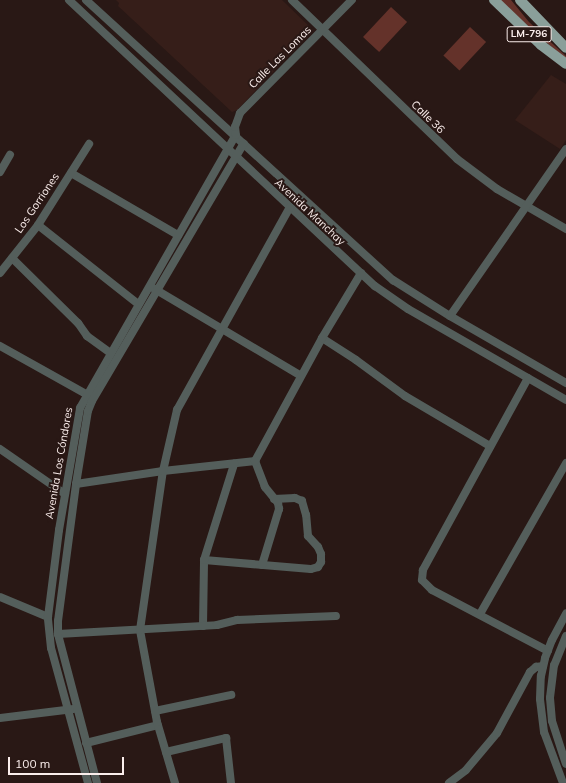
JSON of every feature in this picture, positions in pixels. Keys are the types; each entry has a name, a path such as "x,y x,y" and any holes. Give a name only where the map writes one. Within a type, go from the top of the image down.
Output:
{"main road":[{"name":"LM-796","path":"494,0 541,45 566,64"},
{"name":"LM-796","path":"524,1 566,48"}],"street":[{"name":"Avenida Manchay","path":"69,0 361,273 386,294 408,309 566,400"},
{"name":"Avenida Manchay","path":"86,0 236,135 380,270 402,287 566,383"},
{"name":"Calle 36","path":"292,0 444,147 484,180 526,207 566,229"},
{"name":"Calle Las Lomas","path":"236,135 235,127 240,114 352,0"},
{"name":"Avenida Los Cóndores","path":"88,783 51,648 48,617 65,494 80,408 86,394 236,135"},
{"name":"Avenida Los Cóndores","path":"97,783 58,634 58,621 76,484 88,411 92,401 244,143"},
{"name":"Los Gorriones","path":"0,273 38,225 89,144"},
{"path":"450,316 566,149"},
{"path":"0,172 10,155"},
{"path":"71,173 178,235"},
{"path":"175,783 158,725 140,630 163,471 177,410 290,207"},
{"path":"38,225 138,304"},
{"path":"12,258 78,323 87,336 110,353"},
{"path":"262,565 280,509 278,503 265,487 255,461 322,338 361,273"},
{"path":"149,286 302,376"},
{"path":"322,338 356,360 405,396 490,446"},
{"path":"0,346 86,394"},
{"path":"528,378 490,446 422,575 422,580 432,590 548,651"},
{"path":"0,449 65,494"},
{"path":"76,484 163,471 255,461"},
{"path":"203,626 204,560 234,464"},
{"path":"480,614 566,464"},
{"path":"204,560 311,569 318,567 321,562 318,547 308,536 306,515 302,501 295,498 274,499"},
{"path":"0,597 48,617"},
{"path":"563,783 544,732 540,686 543,666 548,651 566,614"},
{"path":"58,634 217,625 237,620 336,616"},
{"path":"566,636 554,665 550,686 552,721 564,752 566,764"},
{"path":"449,783 466,770 497,733 530,672 536,667 543,666"},
{"path":"155,711 231,695"},
{"path":"0,718 77,708"},
{"path":"86,743 158,725"},
{"path":"166,752 226,738 231,783"},
{"path":"553,756 564,752"}],"shaded area":[{"path":"116,0 282,0 313,30 237,110 232,112 118,6 119,3"},
{"path":"499,0 511,0 529,22 566,56 566,60"},
{"path":"391,7 407,22 379,52 363,37"},
{"path":"470,27 486,42 459,71 443,56"},
{"path":"551,75 566,84 566,140 560,149 515,120"}]}
